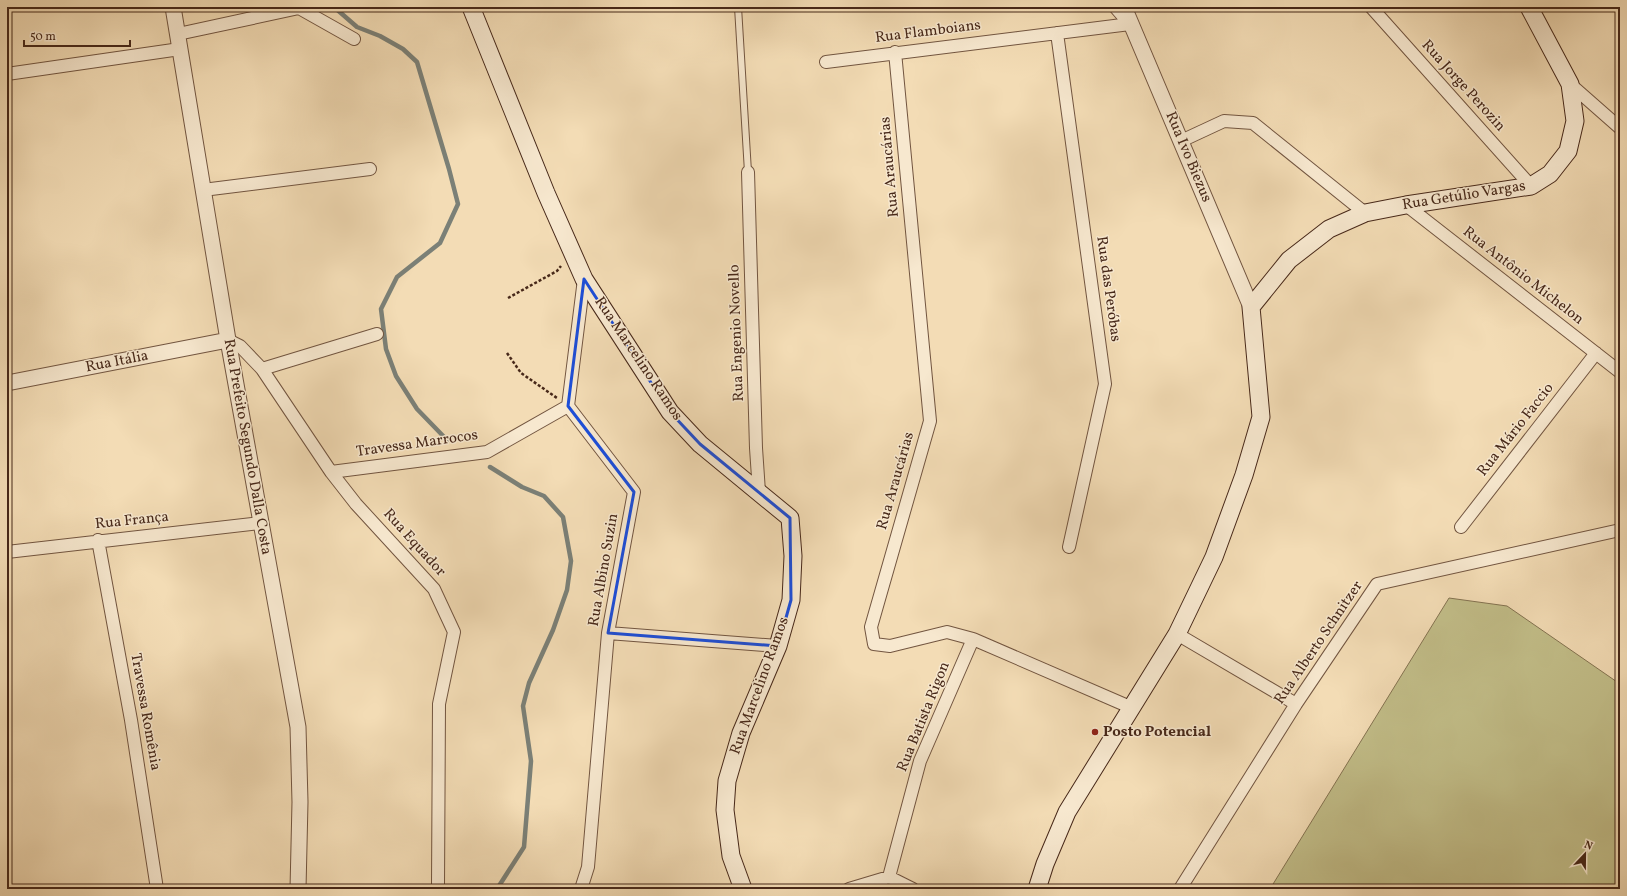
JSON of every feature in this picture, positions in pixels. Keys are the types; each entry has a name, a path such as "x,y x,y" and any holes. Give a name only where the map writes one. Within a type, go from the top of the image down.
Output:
{"main road":[{"name":"Rua Marcelino Ramos","path":"471,7 546,192 584,279 670,412 700,444 790,518 793,556 791,600 778,646 741,733 727,781 726,810 731,856 743,889"},
{"name":"Rua Getúlio Vargas","path":"1252,307 1289,260 1329,230 1365,213 1406,205 1531,186 1550,174 1568,151 1575,121 1570,84 1529,7"},
{"path":"1037,889 1045,864 1067,812 1130,707 1177,634 1214,557 1244,475 1261,416 1252,307"}],"street":[{"name":"Rua Prefeito Segundo Dalla Costa","path":"173,7 228,340 298,727 300,802 298,889"},
{"path":"1115,7 1130,24"},
{"name":"Rua Ivo Biezus","path":"1124,7 1252,307"},
{"name":"Rua Jorge Perozin","path":"1371,7 1531,186"},
{"path":"7,74 179,42 299,8 354,39"},
{"name":"Rua Flamboians","path":"826,62 896,52 1130,24"},
{"name":"Rua das Peróbas","path":"1057,33 1106,384 1069,547"},
{"name":"Rua Araucárias","path":"896,52 930,421 871,627 874,644 890,646 947,632 973,639 1130,707"},
{"path":"1570,84 1618,124"},
{"path":"1181,141 1224,121 1253,123 1365,213"},
{"path":"203,190 370,169"},
{"name":"Rua Engenio Novello","path":"748,172 756,448 760,492"},
{"name":"Rua Antônio Michelon","path":"1406,205 1620,372"},
{"path":"568,406 584,279"},
{"path":"262,369 377,334"},
{"name":"Rua Equador","path":"228,340 240,346 262,369 331,472 356,504 434,589 454,632 439,704 438,886"},
{"name":"Rua Itália","path":"7,383 228,340"},
{"name":"Rua Mário Faccio","path":"1461,527 1596,353"},
{"name":"Travessa Marrocos","path":"331,472 487,452 568,406"},
{"name":"Rua Albino Suzin","path":"568,406 634,492 608,633 588,867 581,889"},
{"name":"Rua França","path":"7,552 98,540 261,523"},
{"name":"Rua Alberto Schnitzer","path":"1180,889 1296,704 1377,584 1620,530"},
{"name":"Travessa Romênia","path":"98,540 131,720 157,889"},
{"path":"608,633 778,646"},
{"path":"1177,634 1296,704"},
{"name":"Rua Batista Rigon","path":"889,877 920,761 973,639"},
{"path":"850,889 889,877 913,889"}],"lane":[{"path":"738,7 748,172"}],"path":[{"path":"508,298 557,271 565,261"},
{"path":"507,353 521,373 568,406"}],"highlighted area":[{"path":"584,279 670,412 700,444 790,518 791,600 778,646 608,633 634,492 568,406"}],"shaded area":[{"path":"1449,598 1507,606 1620,684 1620,889 1270,889"}],"waterway":[{"path":"334,7 357,27 380,36 403,49 417,62 449,169 458,204 440,243 397,277 381,309 386,349 396,376 417,409 448,441"},
{"path":"490,467 522,487 544,496 563,517 571,561 567,590 553,630 529,683 523,706 531,761 524,847 497,889"}],"place":[{"name":"Posto Potencial","path":"1095,732"}]}
